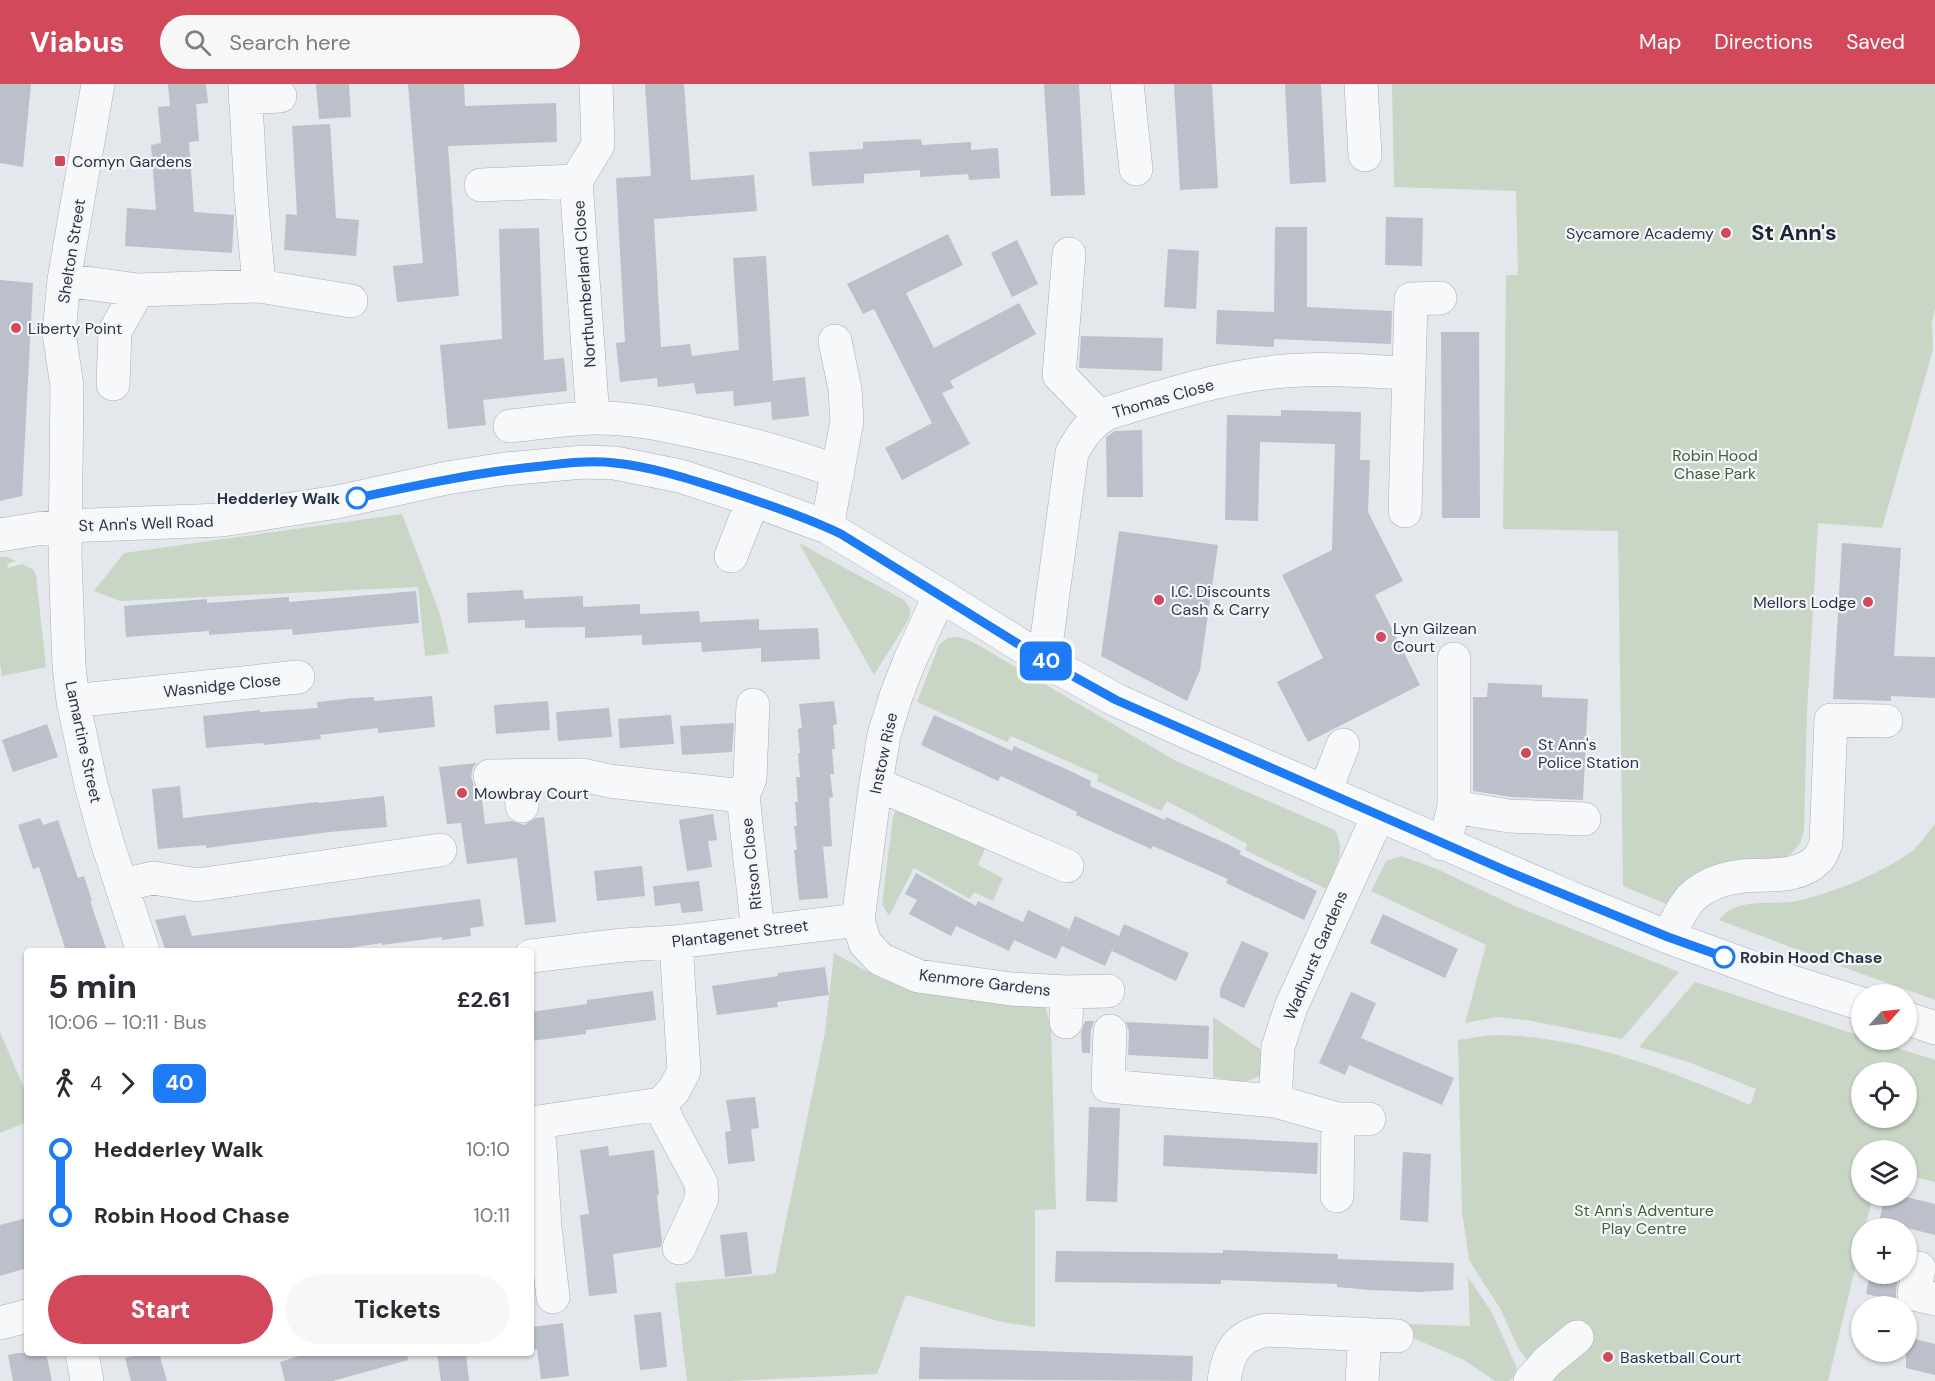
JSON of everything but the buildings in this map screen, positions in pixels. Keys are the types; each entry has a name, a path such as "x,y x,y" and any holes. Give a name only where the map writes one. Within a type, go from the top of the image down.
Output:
{"street":[{"name":"Northumberland Close","path":"594,418 576,181 598,145 596,84"},
{"path":"1127,84 1136,170"},
{"path":"1361,84 1365,154"},
{"name":"Shelton Street","path":"66,526 67,386 59,333 64,280 98,87"},
{"path":"259,286 245,91 280,96"},
{"path":"481,185 576,181"},
{"path":"1069,254 1059,375 1100,417"},
{"path":"64,280 138,290 259,286 351,300"},
{"path":"113,384 115,331 138,290"},
{"path":"1405,511 1411,299 1440,298"},
{"path":"827,527 847,421 845,389 835,341"},
{"name":"Thomas Close","path":"1044,660 1072,453 1079,439 1100,417 1176,393 1242,377 1302,370 1409,373"},
{"path":"539,466 523,424 594,418 676,427 739,441 838,472"},
{"name":"St Ann's Well Road","path":"0,535 66,526 222,520 357,498 447,478 505,469 584,462 615,463 680,476 827,527 1044,660 1116,700 1442,844 1569,897 1668,937 1792,982 1851,1001"},
{"path":"731,556 753,500"},
{"name":"Lamartine Street","path":"66,526 65,555 73,701 106,842 142,948"},
{"name":"Instow Rise","path":"858,920 884,735 910,660 940,595"},
{"path":"1442,844 1454,807 1454,659"},
{"name":"Wasnidge Close","path":"73,701 146,705 298,676"},
{"name":"Ritson Close","path":"753,705 750,778 743,796 757,923 762,931"},
{"path":"1668,937 1691,898 1715,882 1742,876 1770,877 1792,872 1810,866 1820,858 1826,843 1831,720 1886,721"},
{"path":"1325,792 1343,745"},
{"name":"Ritson Close","path":"510,786 583,776 609,790 743,796"},
{"path":"875,789 885,788 1014,858 1067,866"},
{"path":"1454,807 1509,816 1584,819"},
{"name":"Wadhurst Gardens","path":"1275,1101 1278,1047 1291,1007 1378,816"},
{"path":"122,885 153,878 198,885 440,850"},
{"name":"Plantagenet Street","path":"534,955 621,932 676,942 858,920"},
{"name":"Kenmore Gardens","path":"858,920 865,943 880,959 918,976 1011,989 1066,1007 1108,991"},
{"path":"553,1297 545,1228 540,1146 534,1122 661,1104 674,1090 684,1071 676,942"},
{"path":"1917,1022 1935,1028"},
{"path":"1110,1030 1108,1086 1275,1101 1354,1119 1337,1196"},
{"path":"661,1104 667,1120 701,1183 702,1198 679,1248"},
{"path":"1919,1268 1914,1294 1935,1299"},
{"path":"0,1323 24,1317"},
{"path":"1224,1381 1227,1364 1240,1342 1249,1335 1267,1330 1397,1336"},
{"path":"1362,1381 1365,1334"},
{"path":"1530,1381 1548,1361 1577,1337"},
{"path":"83,1356 87,1381"}],"green space":[{"name":"Robin Hood Chase Park","path":"1392,84 1935,84 1933,350 1882,528 1818,523 1807,712 1804,831 1800,843 1790,855 1771,863 1680,887 1666,904 1623,886 1618,531 1503,529 1506,275 1518,275 1516,191 1394,187"},
{"path":"402,514 440,614 449,653 425,656 418,587 120,601 94,591 124,553"},
{"path":"799,543 908,604 909,619 874,675"},
{"path":"0,557 16,561 7,564 8,568 22,564 34,570 46,667 2,676"},
{"path":"958,637 971,641 1176,761 1335,830 1340,853 1326,889 1245,850 1247,844 1167,801 1161,811 1097,781 1098,775 1011,736 1007,742 917,702 939,645 948,638"},
{"path":"897,808 988,842 978,865 1003,878 993,901 974,892 970,899 914,868 889,916 882,904 893,816"},
{"path":"1935,824 1935,1000 1917,994 1917,984 1890,984 1719,920 1736,907 1801,900 1858,881 1899,860 1920,842"},
{"path":"1401,856 1437,869 1515,906 1679,972 1622,1039 1527,1020 1497,1017 1465,1023 1486,945 1371,891 1386,861"},
{"path":"834,953 883,980 948,994 1044,1003 1051,1027 1056,1209 1035,1210 1035,1327 1002,1322 906,1295 877,1374 687,1381 675,1283 775,1274 825,1032"},
{"name":"St Ann's Adventure Play Centre","path":"1695,982 1851,1033 1851,1050 1904,1050 1935,1060 1935,1182 1917,1178 1917,1140 1851,1140 1851,1206 1870,1206 1868,1218 1851,1218 1851,1284 1828,1381 1543,1381 1518,1348 1501,1310 1469,1260 1462,1212 1458,1040 1499,1035 1532,1037 1596,1049 1659,1068 1750,1105 1756,1089 1691,1063 1639,1047"},
{"path":"1213,1017 1266,1053 1263,1073 1245,1081 1213,1077"},
{"path":"0,1032 24,1088 24,1123 0,1133"},
{"path":"1468,1277 1491,1311 1517,1368 1515,1375 1509,1381 1495,1381 1464,1360 1406,1335 1407,1324 1470,1326"}],"bus line":[{"name":"40","path":"357,498 447,478 505,469 584,462 615,463 680,476 753,500 841,534 1044,660 1116,700 1442,844 1668,937 1724,957"}],"place":[{"name":"Comyn Gardens","path":"60,161"},
{"name":"Sycamore Academy","path":"1726,233"},
{"name":"Liberty Point","path":"16,328"},
{"name":"Hedderley Walk","path":"357,498"},
{"name":"I.C. Discounts Cash & Carry","path":"1159,600"},
{"name":"Mellors Lodge","path":"1868,602"},
{"name":"Lyn Gilzean Court","path":"1381,637"},
{"name":"St Ann's Police Station","path":"1526,753"},
{"name":"Mowbray Court","path":"462,793"},
{"name":"Robin Hood Chase","path":"1724,957"},
{"name":"Basketball Court","path":"1608,1357"}],"district":[{"name":"St Ann's","path":"1794,232"}]}
